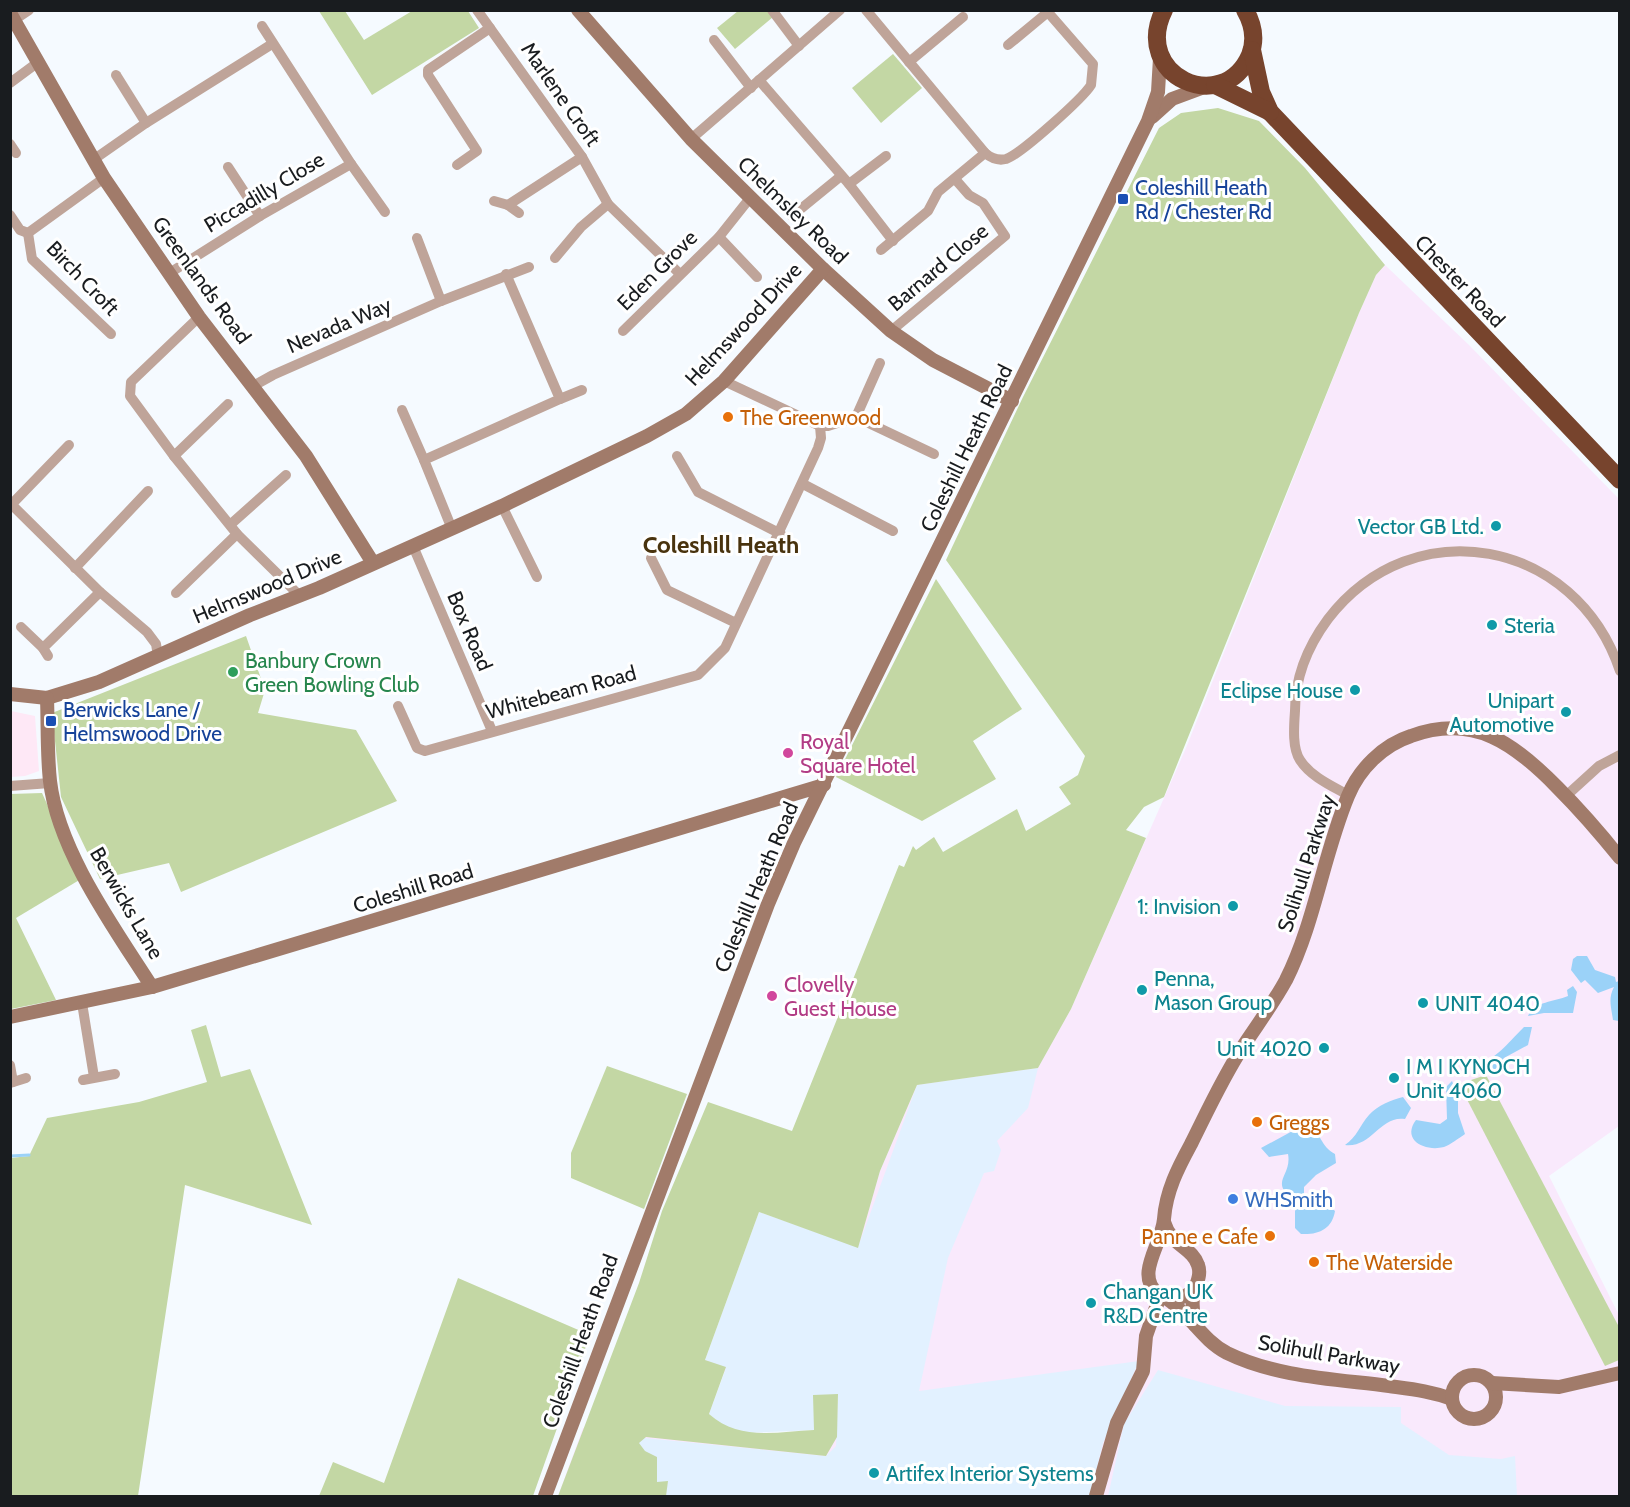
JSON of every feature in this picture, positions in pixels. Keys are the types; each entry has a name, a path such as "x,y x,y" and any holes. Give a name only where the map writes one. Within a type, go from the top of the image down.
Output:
{"highway":[{"path":"1147,10 1156,33 1160,57"},
{"path":"1156,33 1164,10"},
{"name":"Chester Road","path":"1248,13 1252,28 1252,50 1261,92 1270,112 1620,480"},
{"path":"1211,85 1238,72 1252,50"},
{"name":"Chester Road","path":"1160,57 1179,79 1192,84 1211,85 1270,112"}],"street":[{"path":"12,16 29,10"},
{"name":"Marlene Croft","path":"477,10 582,157 608,204 680,274"},
{"name":"Chelmsley Road","path":"578,10 690,140 823,269 891,331 933,360 1012,401"},
{"path":"772,10 799,46"},
{"path":"690,140 840,10"},
{"path":"866,10 985,153 997,159 1006,159 1020,151 1091,85 1093,64 1047,11 1008,45"},
{"name":"Greenlands Road","path":"12,16 104,178 199,317 306,456 373,563"},
{"path":"909,62 963,17"},
{"name":"Piccadilly Close","path":"168,274 260,216 351,164 262,26"},
{"path":"457,165 481,149 428,75 428,70 490,28"},
{"path":"714,40 849,184 893,241"},
{"path":"93,160 146,123 272,44"},
{"name":"Coleshill Heath Road","path":"545,1497 740,974 794,843 1148,121 1158,92 1160,57"},
{"path":"10,83 37,63"},
{"path":"116,75 146,123"},
{"name":"Coleshill Heath Road","path":"1148,121 1172,99 1211,85"},
{"path":"881,250 928,210 938,192 985,153"},
{"path":"849,184 886,156"},
{"path":"508,205 582,157"},
{"path":"351,164 385,212"},
{"path":"228,167 260,216"},
{"path":"792,216 841,176"},
{"name":"Birch Croft","path":"104,178 28,233 32,259 111,334"},
{"name":"Barnard Close","path":"891,331 1005,236 983,203 969,195 955,179"},
{"name":"Eden Grove","path":"623,331 719,237 750,198"},
{"path":"494,201 508,205 519,213"},
{"path":"555,258 581,227 608,204"},
{"path":"10,215 20,230 28,233"},
{"name":"Eden Grove","path":"719,237 757,277"},
{"path":"417,238 441,301"},
{"name":"Nevada Way","path":"253,386 441,301 529,267"},
{"name":"Helmswood Drive","path":"46,698 99,682 452,529 646,436 686,414 724,381 823,269"},
{"path":"506,274 560,399"},
{"path":"199,317 131,382 130,396 174,456 234,529 300,596"},
{"path":"856,417 880,363"},
{"path":"724,381 820,426 828,426 856,417 934,454"},
{"path":"424,460 582,390"},
{"path":"174,456 228,405"},
{"path":"402,410 452,529"},
{"name":"Whitebeam Road","path":"398,706 417,748 422,751 698,675 725,648 781,534 821,438 820,426"},
{"path":"69,445 11,505 100,592 147,633 156,644 158,656"},
{"path":"677,456 698,492 781,534"},
{"path":"176,592 286,475"},
{"path":"803,484 893,531"},
{"path":"75,568 148,491"},
{"path":"502,506 537,577"},
{"name":"Box Road","path":"413,546 492,731"},
{"path":"1348,795 1311,772 1298,755 1294,725 1298,682 1309,648 1342,601 1367,579 1386,569 1418,555 1454,551 1487,553 1529,565 1553,578 1590,613 1604,634 1620,671"},
{"path":"651,558 667,590 736,623"},
{"path":"21,627 46,652 100,592"},
{"path":"10,694 46,698"},
{"name":"Berwicks Lane","path":"46,698 50,783 62,825 83,875 152,987"},
{"name":"Solihull Parkway","path":"1155,1254 1164,1222 1169,1189 1222,1082 1278,994 1303,942 1348,795 1371,761 1395,743 1420,732 1448,728 1477,731 1501,740 1534,763 1620,858"},
{"path":"1566,796 1599,766 1620,755"},
{"path":"10,786 50,783"},
{"name":"Coleshill Road","path":"10,1017 152,987 824,785"},
{"path":"82,1003 89,1079 115,1074"},
{"path":"10,1065 12,1082 26,1078"},
{"path":"1164,1222 1168,1234 1193,1256 1199,1267 1193,1297 1195,1325"},
{"path":"1186,1250 1167,1248 1155,1254 1148,1265 1147,1273 1153,1289 1163,1297 1181,1298 1197,1284"},
{"path":"1096,1497 1117,1423 1143,1371 1146,1336 1163,1297"},
{"name":"Solihull Parkway","path":"1163,1297 1185,1312 1214,1345 1258,1366 1332,1379 1453,1393"},
{"path":"1516,1386 1496,1402 1488,1414 1475,1419 1461,1415 1453,1393 1461,1379 1473,1375 1482,1376 1492,1383 1559,1387 1620,1373"},
{"path":"1492,1383 1496,1402"}],"shaded area":[{"path":"1385,265 1469,345 1619,499 1619,1126 1549,1176 1619,1315 1619,1496 558,1496 583,1428 837,1437 838,1394 815,1430 705,1360 858,1247 880,1171 917,1085 1038,1068 1071,1009 1186,748 1359,313 1376,275"},
{"path":"11,711 35,716 39,771 25,776 11,777"},
{"path":"1038,1068 1028,1108 997,1141 1001,1150 994,1171 984,1173 948,1258 919,1391 1139,1361 1103,1443 1090,1496 558,1496 614,1435 826,1456 836,1446 838,1394 815,1430 745,1433 723,1426 709,1414 726,1368 705,1360 759,1212 858,1247 917,1085"},
{"path":"1158,1370 1285,1406 1401,1407 1401,1423 1449,1455 1501,1459 1515,1456 1517,1496 1108,1496 1124,1424"}],"green space":[{"path":"319,11 345,11 364,40 412,11 468,11 479,28 372,95"},
{"path":"738,11 767,11 773,17 735,49 717,28"},
{"path":"893,54 922,88 881,123 852,88"},
{"path":"1218,108 1259,121 1305,168 1385,265 1376,275 1359,313 1164,797 1144,807 1126,830 1146,838 1071,1009 1038,1068 917,1085 880,1171 858,1248 759,1212 705,1360 726,1367 709,1414 733,1428 758,1433 814,1430 813,1395 838,1394 837,1437 826,1456 646,1437 639,1443 645,1451 657,1457 657,1482 668,1481 666,1496 558,1496 639,1283 662,1211 708,1102 792,1131 899,865 904,867 913,846 916,850 934,837 943,852 1017,809 1026,831 1071,804 1059,787 1078,775 1085,756 946,560 1023,397 1159,128 1181,113"},
{"path":"936,579 1022,709 973,741 996,779 922,821 836,777"},
{"path":"246,636 265,690 258,713 356,730 397,801 181,892 169,863 100,879 61,797 52,713"},
{"path":"42,793 81,879 16,918 56,1000 11,1009 10,794"},
{"path":"206,1025 221,1077 250,1069 312,1225 185,1185 138,1496 11,1496 11,1158 29,1156 47,1118 139,1102 207,1082 191,1030"},
{"path":"607,1066 687,1094 644,1209 571,1178 571,1153"},
{"path":"1486,1075 1619,1327 1619,1360 1605,1366 1459,1084"},
{"path":"458,1278 590,1335 533,1496 319,1496 333,1462 384,1483"}],"water":[{"path":"1577,956 1587,956 1595,970 1615,977 1616,982 1619,981 1619,1021 1613,1020 1611,1007 1614,987 1598,993 1585,980 1581,983 1571,970 1573,959"},
{"path":"1573,986 1577,992 1573,1013 1544,1013 1528,1016 1535,1007 1568,996 1567,990"},
{"path":"1524,1027 1532,1027 1528,1045 1504,1058 1497,1073 1477,1073 1474,1068 1496,1055"},
{"path":"1452,1081 1458,1096 1458,1113 1465,1134 1444,1147 1430,1148 1417,1143 1411,1133 1416,1120 1440,1124 1447,1119 1446,1087"},
{"path":"1403,1097 1411,1108 1405,1119 1389,1122 1362,1142 1345,1145 1376,1108"},
{"path":"1309,1122 1330,1151 1335,1154 1336,1163 1316,1175 1304,1187 1304,1194 1319,1197 1335,1211 1331,1222 1324,1230 1301,1234 1295,1228 1295,1211 1302,1198 1300,1195 1290,1197 1282,1186 1288,1154 1269,1157 1261,1148"}],"waterway":[{"path":"10,1156 29,1155"}],"place":[{"name":"Coleshill Heath Rd / Chester Rd","path":"1123,199"},
{"name":"The Greenwood","path":"728,417"},
{"name":"Vector GB Ltd.","path":"1496,526"},
{"name":"Steria","path":"1492,625"},
{"name":"Banbury Crown Green Bowling Club","path":"233,672"},
{"name":"Eclipse House","path":"1355,690"},
{"name":"Unipart Automotive","path":"1566,712"},
{"name":"Berwicks Lane / Helmswood Drive","path":"51,721"},
{"name":"Royal Square Hotel","path":"788,753"},
{"name":"1: Invision","path":"1233,906"},
{"name":"Penna, Mason Group","path":"1142,990"},
{"name":"Clovelly Guest House","path":"772,996"},
{"name":"UNIT 4040","path":"1423,1003"},
{"name":"Unit 4020","path":"1324,1048"},
{"name":"I M I KYNOCH Unit 4060","path":"1394,1078"},
{"name":"Greggs","path":"1257,1122"},
{"name":"WHSmith","path":"1233,1199"},
{"name":"Panne e Cafe","path":"1270,1236"},
{"name":"The Waterside","path":"1314,1262"},
{"name":"Changan UK R&D Centre","path":"1091,1303"},
{"name":"Artifex Interior Systems","path":"874,1473"}],"district":[{"name":"Coleshill Heath","path":"721,544"}]}
